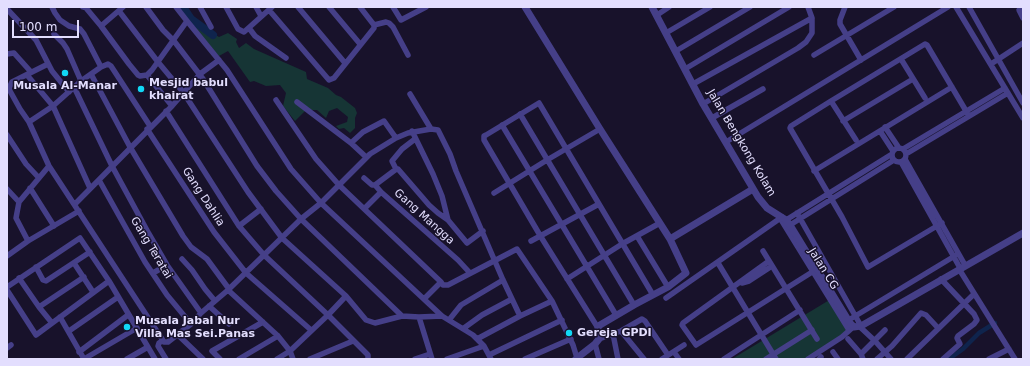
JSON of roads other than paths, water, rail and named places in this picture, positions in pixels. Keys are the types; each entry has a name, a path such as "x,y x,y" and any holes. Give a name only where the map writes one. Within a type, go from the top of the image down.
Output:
{"street":[{"path":"29,122 53,106 74,87 101,67 80,29 69,26 60,20 52,7"},
{"path":"85,7 138,75 147,75 174,41 187,20"},
{"path":"146,7 200,74 257,166 276,191 301,219 402,316"},
{"path":"176,7 227,70 285,161 321,203 442,316 464,328 477,339 484,346 490,357 562,320"},
{"path":"200,7 211,27"},
{"path":"226,7 240,31 244,32 270,9 327,79 332,80 374,28 374,25"},
{"path":"256,7 261,16"},
{"path":"298,7 345,62"},
{"path":"329,7 360,44"},
{"path":"360,7 374,25"},
{"path":"393,7 401,20 422,8"},
{"path":"525,7 670,239 691,281"},
{"name":"Jalan Bengkong Kolam","path":"652,7 703,104 753,189 767,208 785,220 815,271 848,321 856,327"},
{"path":"656,15 669,7"},
{"path":"666,33 710,7"},
{"path":"676,51 750,7"},
{"path":"685,69 789,7"},
{"path":"703,104 803,45 812,33 812,18 808,7"},
{"path":"845,7 840,22 846,36 861,60"},
{"path":"814,55 894,7"},
{"path":"726,142 948,7"},
{"path":"956,7 1023,118"},
{"path":"969,7 1023,103"},
{"path":"1023,7 1019,10 1023,18"},
{"path":"7,9 36,40 44,53 48,64 69,92"},
{"path":"101,26 121,9 158,62 183,92 282,238 346,296 366,320 375,323 402,316 419,318 442,316"},
{"path":"693,84 812,18"},
{"path":"374,25 386,22 389,23 393,27 408,55"},
{"path":"249,28 255,36 286,58"},
{"path":"54,34 67,49 82,81"},
{"path":"991,64 1023,43"},
{"path":"939,224 868,267 842,217 790,128 924,44 926,44 967,113"},
{"path":"7,54 14,52 53,106 90,188"},
{"path":"901,59 925,98"},
{"path":"74,204 172,106 200,74 219,60"},
{"path":"48,64 12,82 9,88 29,122 49,166 162,341 168,342 191,324 301,219 321,203 366,157 396,138 412,131 432,129 438,130 450,154 503,280 520,316"},
{"name":"Gang Dahlia","path":"101,67 108,64 111,66 214,232 246,273 311,330"},
{"path":"91,74 130,147 188,244 207,259 228,290 278,336 290,351 293,359"},
{"path":"147,75 172,106"},
{"path":"843,121 913,79"},
{"path":"74,87 112,166 167,265 201,313"},
{"path":"814,171 952,87"},
{"path":"712,118 763,89"},
{"path":"666,298 785,220 799,216 894,160 1006,90"},
{"path":"410,94 432,129"},
{"path":"276,100 316,160 445,286 517,249 552,301 571,339 576,359 597,342 621,331 639,320 645,321 671,354 679,359"},
{"path":"831,101 856,140"},
{"path":"297,102 351,143 366,157"},
{"path":"599,359 597,342 598,328 483,138 539,103 653,295"},
{"path":"166,111 239,226 264,255 368,355 368,359"},
{"path":"520,114 634,305"},
{"path":"351,143 363,132 384,121 396,138"},
{"path":"502,125 528,171 616,315"},
{"path":"885,127 903,154 974,294 1015,359"},
{"path":"494,193 528,171 600,129"},
{"path":"412,131 442,196 448,220"},
{"path":"880,131 893,153 894,160"},
{"path":"7,135 26,164 38,178"},
{"path":"415,140 402,149 392,161 396,169 400,170 429,205 448,220 467,242 483,231"},
{"path":"830,197 893,153 903,154"},
{"path":"28,241 16,218 19,202 49,166"},
{"path":"375,185 396,169"},
{"name":"Gang Mangga","path":"364,178 372,185 375,185 458,260 470,273"},
{"name":"Gang Teratai","path":"99,180 167,295 191,324"},
{"path":"30,188 54,226"},
{"path":"7,189 19,202"},
{"path":"670,239 753,189"},
{"path":"365,208 381,192"},
{"path":"531,241 599,204"},
{"path":"239,226 261,209"},
{"path":"7,256 28,241 79,211"},
{"path":"799,216 855,317 856,327 875,341 891,359"},
{"name":"Jalan CG","path":"785,220 815,271 856,327"},
{"path":"567,278 622,244 660,223"},
{"path":"808,359 856,327 1023,233"},
{"path":"637,236 668,287"},
{"path":"7,287 79,238 109,281 155,359"},
{"path":"763,251 817,339"},
{"path":"36,267 43,280 46,281 90,252"},
{"path":"848,321 956,256"},
{"path":"182,259 215,301"},
{"path":"74,263 94,292"},
{"path":"718,263 775,357"},
{"path":"771,264 748,281 739,284 682,325 696,345 815,271"},
{"path":"153,273 167,265"},
{"path":"598,328 616,315 668,287 686,273"},
{"path":"39,307 84,277"},
{"path":"20,278 39,307 52,323"},
{"path":"941,279 976,318 976,321 958,336 960,344 943,359"},
{"path":"449,320 461,305 503,280"},
{"path":"7,290 35,335 37,335 109,281"},
{"path":"424,299 441,282"},
{"path":"907,359 974,294"},
{"path":"277,359 290,351 346,296"},
{"path":"69,332 118,297"},
{"path":"464,328 482,315 512,299"},
{"path":"477,339 552,301"},
{"path":"209,306 228,324"},
{"path":"726,359 800,310"},
{"path":"877,359 920,313 926,315 938,328"},
{"path":"79,352 128,315"},
{"path":"60,317 84,359 137,328"},
{"path":"415,359 431,357 419,318"},
{"path":"220,359 212,351 263,322"},
{"path":"766,359 775,357 812,330"},
{"path":"848,339 862,356 884,330"},
{"path":"621,331 644,359"},
{"path":"178,334 203,359"},
{"path":"613,334 618,359"},
{"path":"239,359 278,336"},
{"path":"525,359 571,339"},
{"path":"162,341 158,346 166,359"},
{"path":"313,358 353,341"},
{"path":"662,359 684,345"},
{"path":"447,359 484,346"},
{"path":"127,359 148,347"},
{"path":"989,359 1009,349"},
{"path":"832,352 838,359"}],"waterway":[{"path":"183,7 191,19 213,35"},
{"path":"949,359 963,349 979,333 995,323"}],"place":[{"name":"Musala Al-Manar","path":"65,73"},
{"name":"Mesjid babul khairat","path":"141,89"},
{"name":"Musala Jabal Nur Villa Mas Sei.Panas","path":"127,327"},
{"name":"Gereja GPDI","path":"569,333"}]}
